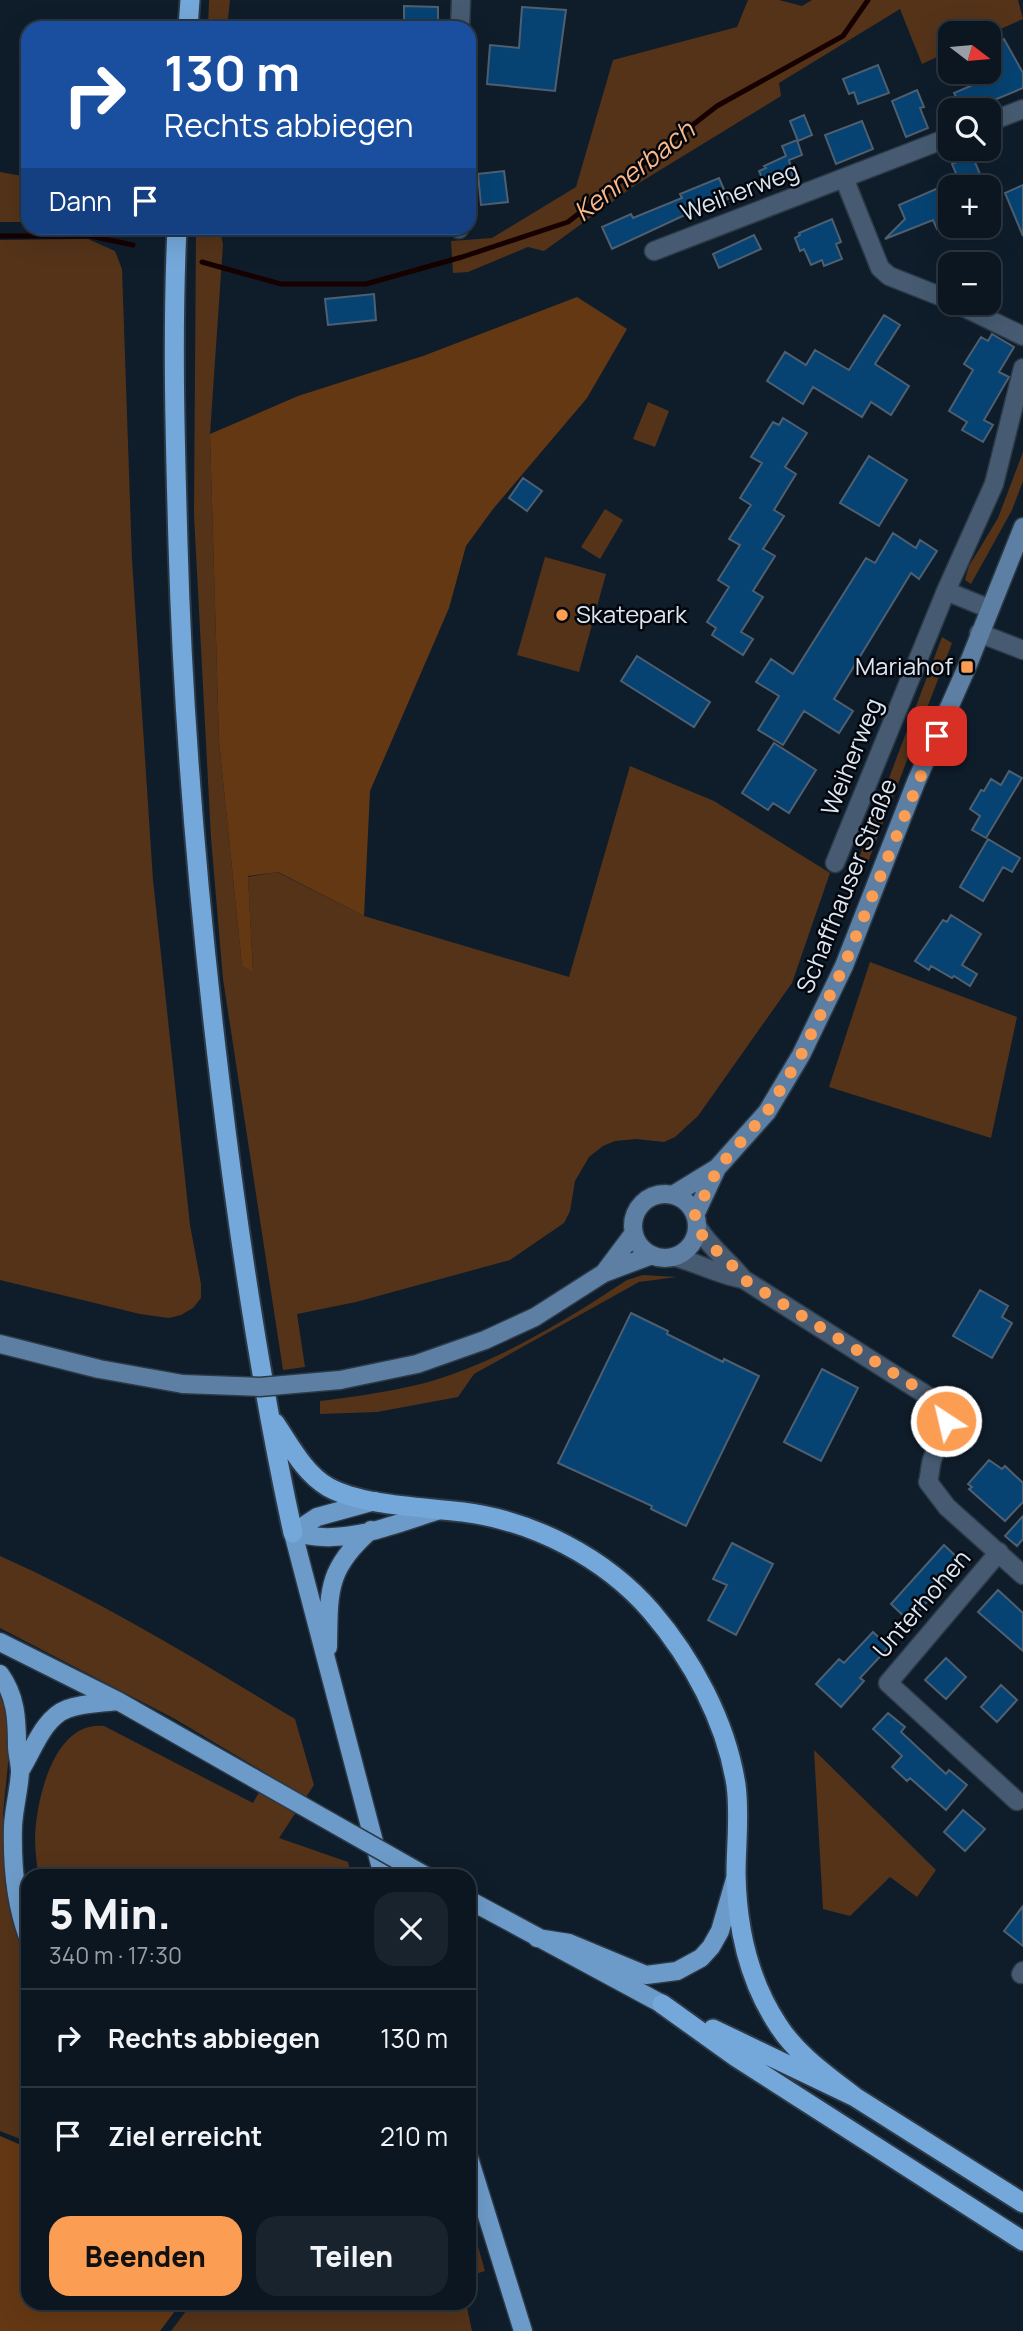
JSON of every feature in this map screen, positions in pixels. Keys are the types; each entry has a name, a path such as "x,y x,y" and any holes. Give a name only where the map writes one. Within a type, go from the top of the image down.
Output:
{"highway":[{"path":"188,21 190,0"},
{"path":"176,235 175,434 179,572 190,795 200,906 229,1156 268,1413 293,1533"},
{"path":"268,1413 302,1462 319,1481 341,1493 375,1501 486,1516 516,1524 586,1555 649,1609 676,1643 699,1681 727,1748 736,1786 736,1876 748,1963 780,2028 804,2056 855,2097"},
{"path":"662,2004 855,2097 1023,2203"},
{"path":"662,2004 736,2057 1023,2241"}],"main road":[{"name":"Schaffhauser Straße","path":"673,1195 718,1168 767,1112 807,1044 844,966 916,782 967,667 1023,527"},
{"name":"Schaffhauser Straße","path":"696,1221 718,1168"},
{"path":"660,1195 673,1195 689,1204 696,1221 691,1245 675,1256 660,1258 652,1255 640,1246 634,1233 635,1216 645,1202 660,1195"},
{"path":"604,1273 634,1233"},
{"path":"0,1344 99,1369 183,1384 260,1387 341,1380 417,1364 485,1340 535,1317 604,1273 652,1255"},
{"path":"293,1533 317,1517 375,1501"},
{"path":"293,1533 328,1538 371,1530 440,1510"},
{"path":"328,1672 329,1594 333,1579 350,1550 371,1530"},
{"path":"293,1533 381,1869"},
{"path":"0,1642 118,1702 414,1869"},
{"path":"0,1674 8,1686 15,1708 20,1771 13,1822 13,1854 21,1912"},
{"path":"20,1771 44,1729 58,1713 77,1706 118,1702"},
{"path":"537,1938 569,1942 646,1975 677,1971 701,1958 711,1947 720,1931 736,1876"},
{"path":"476,1904 662,2004"},
{"path":"476,2180 523,2331"}],"street":[{"path":"460,21 461,0"},
{"path":"1001,117 1023,109"},
{"name":"Weiherweg","path":"654,251 938,142"},
{"path":"844,178 880,268 889,276 938,296"},
{"path":"979,315 1023,337"},
{"name":"Weiherweg","path":"835,863 946,591 994,484 1023,368"},
{"path":"946,591 990,609"},
{"path":"979,634 1023,650"},
{"path":"696,1221 705,1240 743,1279 939,1403 945,1411 946,1429 932,1462 928,1482 947,1507 1023,1575"},
{"path":"675,1256 726,1276 743,1279"},
{"name":"Unterhohen","path":"999,1552 888,1683 1017,1801"}],"shaded area":[{"path":"209,0 230,0 228,21 208,21"},
{"path":"748,0 779,0 802,6 812,0 1018,0 1023,19 1001,29 1001,21 938,21 938,57 922,64 900,9 779,83 781,96 634,186 544,251 528,247 468,272 453,273 451,241 492,238 576,187 613,60 737,27"},
{"path":"0,172 21,176 21,222 0,222"},
{"path":"196,235 221,235 223,244 210,434 219,741 242,966 253,971 248,877 277,872 364,916 569,977 630,766 714,801 830,873 792,983 698,1116 675,1137 664,1142 636,1139 615,1141 603,1146 589,1157 575,1181 570,1211 564,1223 510,1260 356,1302 297,1314 305,1367 283,1370 223,979 211,838 194,515"},
{"path":"88,239 115,251 122,269 132,560 153,880 190,1225 201,1284 201,1298 193,1308 169,1318 140,1314 0,1280 0,240"},
{"path":"577,297 627,329 587,398 493,509 466,546 449,608 370,791 364,916 278,872 248,876 253,972 242,966 219,741 210,434 298,396 423,356"},
{"path":"648,402 669,411 655,447 633,439"},
{"path":"1023,452 1023,481 1012,510 971,584 965,580 969,566 998,518"},
{"path":"605,509 623,520 600,559 581,547"},
{"name":"Skatepark","path":"545,557 606,574 579,672 517,655"},
{"path":"942,637 952,643 868,862 859,858"},
{"path":"870,962 1017,1017 991,1138 829,1087"},
{"path":"643,1275 677,1277 639,1282 474,1374 458,1397 377,1412 320,1414 320,1401 421,1384 475,1365 528,1340 627,1280"},
{"path":"0,1556 113,1612 295,1719 314,1785 279,1838 348,1862 350,1869 37,1869 36,1822 44,1784 60,1749 72,1736 87,1728 104,1726 253,1803 269,1775 175,1719 0,1628"},
{"path":"0,1695 9,1720 10,1744 3,1814 5,1870 21,1946 21,2139 0,2131"},
{"path":"814,1750 936,1870 917,1897 890,1877 850,1916 823,1909"},
{"path":"0,2136 21,2145 21,2310 176,2310 160,2331 0,2331"},
{"path":"476,2240 485,2271 476,2274"},
{"path":"187,2310 468,2310 472,2331 171,2331"}],"building":[{"path":"404,6 438,7 438,21 404,21"},
{"path":"522,7 566,10 555,91 487,84 490,45 519,48"},
{"path":"1004,39 1023,73 1023,88 999,98 956,98 954,93 975,84 1001,84 1001,41"},
{"path":"878,65 889,93 858,104 854,92 849,94 843,79"},
{"path":"917,90 924,107 920,108 928,128 906,137 892,101"},
{"path":"804,115 812,135 798,141 790,121"},
{"path":"862,121 873,149 836,164 825,135"},
{"path":"797,140 802,155 789,160 793,176 771,185 770,181 764,183 759,171 786,156 782,146"},
{"path":"975,161 980,174 957,175 952,164"},
{"path":"504,171 508,202 481,205 478,174"},
{"path":"719,178 728,199 703,210 702,207 612,249 602,227 631,214 633,218 682,198 680,194"},
{"path":"1023,185 1023,236 1005,193"},
{"path":"938,188 938,229 933,220 885,239 905,219 899,205"},
{"path":"832,219 841,242 836,244 842,259 824,266 822,260 811,265 804,249 800,251 795,238 799,233"},
{"path":"754,235 761,249 719,268 713,254"},
{"path":"374,294 376,320 328,325 325,299"},
{"path":"884,315 900,325 875,364 909,386 891,415 871,402 862,417 813,387 803,404 767,381 785,352 806,365 815,350 849,370"},
{"path":"992,334 1014,347 999,372 1009,377 984,420 993,425 983,442 962,430 967,422 949,411 973,370 964,364 981,337 988,341"},
{"path":"783,418 807,433 785,467 796,474 774,510 784,516 763,549 775,556 753,591 763,597 741,632 753,639 743,655 712,635 716,628 707,622 729,587 718,580 740,545 729,539 751,505 740,498 762,463 751,457 773,422 779,425"},
{"path":"869,456 907,480 879,526 840,503"},
{"path":"523,478 542,491 527,511 509,498"},
{"path":"893,533 916,548 920,540 937,551 919,579 911,573 834,699 853,711 839,733 804,711 783,745 758,730 779,696 756,682 771,659 793,674 866,558 875,563"},
{"path":"637,656 710,702 694,727 621,681"},
{"path":"774,743 816,770 789,813 773,803 768,810 742,793"},
{"path":"1009,771 1022,778 986,838 972,830 980,816 970,809 991,779 1001,785"},
{"path":"988,839 1020,858 1012,872 1003,867 983,901 960,887"},
{"path":"951,915 981,934 962,965 977,974 970,986 954,976 952,978 931,966 929,970 915,961 943,920 947,922"},
{"path":"980,1290 1008,1306 1002,1317 1012,1323 992,1358 953,1336"},
{"path":"631,1313 723,1362 724,1359 759,1376 686,1526 651,1509 652,1506 558,1463"},
{"path":"822,1369 858,1388 821,1461 784,1442"},
{"path":"989,1460 1002,1469 1005,1466 1023,1483 1023,1502 1005,1521 969,1489 972,1487 968,1484"},
{"path":"1023,1516 1023,1539 1017,1546 1005,1536"},
{"path":"732,1543 773,1564 736,1635 708,1620 727,1585 713,1579"},
{"path":"944,1545 961,1561 927,1597 930,1599 909,1621 891,1604"},
{"path":"998,1590 1023,1613 1023,1651 978,1612"},
{"path":"873,1632 889,1647 860,1678 864,1681 841,1707 816,1684 839,1659 844,1663"},
{"path":"946,1658 966,1677 946,1699 925,1680"},
{"path":"1001,1685 1017,1700 997,1722 981,1707"},
{"path":"888,1713 905,1727 901,1732 946,1774 949,1770 967,1785 946,1810 910,1778 907,1781 892,1767 902,1756 873,1729"},
{"path":"963,1810 985,1829 965,1851 944,1832"},
{"path":"1023,1906 1023,1946 1004,1931"}],"waterway":[{"name":"Kennerbach","path":"202,262 281,284 366,284 462,257 568,222 717,106 843,36 868,0"},
{"name":"Kennerbach","path":"0,236 90,236 133,245"}],"place":[{"name":"Skatepark","path":"562,615"},
{"name":"Mariahof","path":"967,667"}],"route":[{"path":"937,736 916,782 844,966 801,1055 767,1112 718,1168 695,1215 697,1226 705,1240 743,1279 932,1397 945,1411 946,1421"}]}
